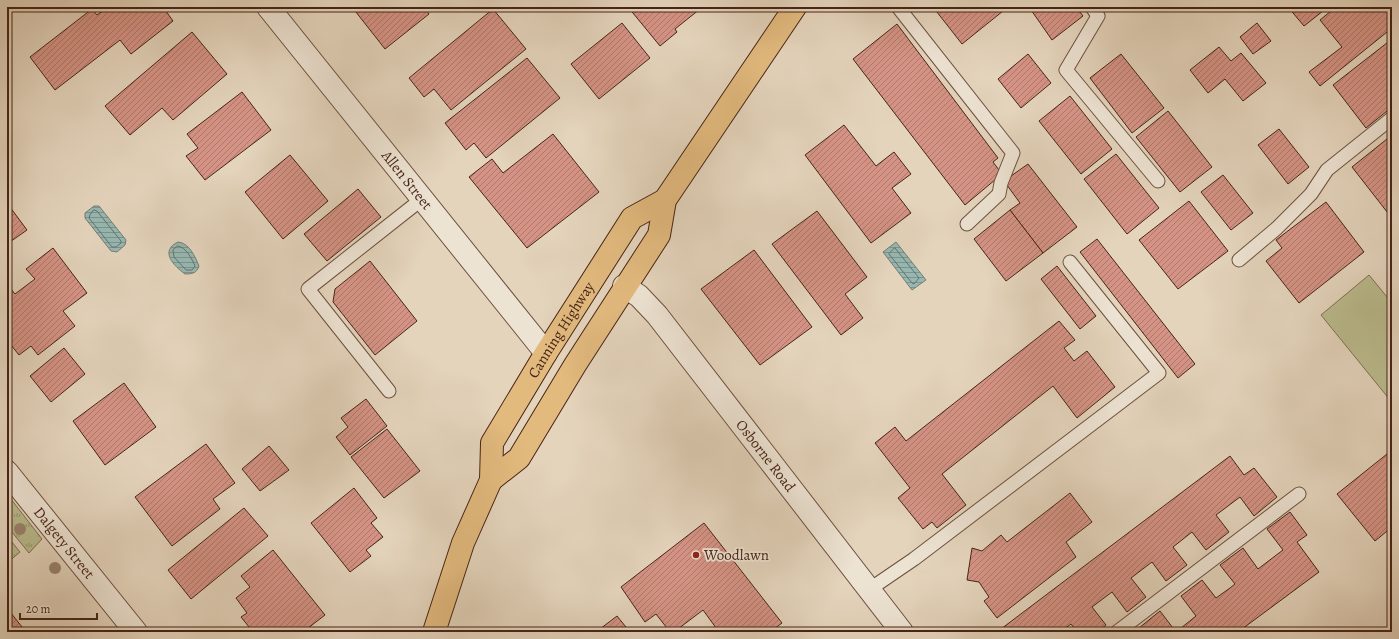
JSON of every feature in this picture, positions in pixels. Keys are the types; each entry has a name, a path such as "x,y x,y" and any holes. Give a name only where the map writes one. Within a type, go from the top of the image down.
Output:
{"highway":[{"name":"Canning Highway","path":"491,480 519,458 624,286 659,235 664,200 795,7"},
{"name":"Canning Highway","path":"434,632 463,542 491,480 492,443 546,353 632,218 664,200"}],"street":[{"name":"Allen Street","path":"268,7 546,353"},
{"name":"Osborne Road","path":"624,286 639,296 658,315 902,632"},
{"name":"Dalgety Street","path":"7,472 136,632"}],"lane":[{"path":"898,7 1013,153 1001,183 999,194 967,224"},
{"path":"1092,7 1098,16 1066,70 1158,181"},
{"path":"1238,260 1277,228 1312,194 1327,170 1392,118"},
{"path":"389,391 308,289 422,199"},
{"path":"870,589 914,559 1159,373 1070,262"},
{"path":"1117,632 1299,494"}],"green space":[{"path":"1369,275 1392,303 1392,398 1390,400 1321,315"},
{"path":"7,494 42,539 29,553 7,526"},
{"path":"7,536 20,552 7,563"}],"water":[{"path":"94,206 99,206 126,240 125,245 117,252 111,251 85,218 85,213"},
{"path":"178,242 188,247 196,258 199,266 194,273 185,274 173,263 170,258 169,254 172,246"},
{"path":"896,242 926,280 912,290 883,252"}],"building":[{"path":"108,7 163,7 173,21 131,54 120,40 55,90 30,57 92,9 97,15"},
{"path":"352,7 424,7 429,14 385,49"},
{"path":"628,7 699,7 700,9 675,29 677,32 660,46"},
{"path":"933,7 1000,7 1003,11 962,44"},
{"path":"1029,7 1076,7 1083,16 1052,40"},
{"path":"1288,7 1328,7 1304,26"},
{"path":"1336,7 1384,7 1392,17 1392,28 1320,86 1309,72 1342,47 1320,20"},
{"path":"493,9 526,49 451,110 434,89 424,97 409,78"},
{"path":"622,23 650,58 599,99 571,64"},
{"path":"1257,23 1271,41 1253,54 1240,37"},
{"path":"897,24 998,158 993,162 1002,174 965,205 853,59"},
{"path":"192,32 227,74 173,120 162,108 130,135 105,106"},
{"path":"1392,39 1392,107 1366,128 1333,85"},
{"path":"1219,47 1231,61 1241,53 1266,83 1243,101 1225,79 1208,93 1190,70"},
{"path":"1028,54 1051,83 1021,108 998,79"},
{"path":"1121,54 1164,108 1132,133 1090,78"},
{"path":"527,58 560,98 486,158 474,143 466,150 445,123"},
{"path":"242,92 271,130 205,180 186,156 198,148 187,134"},
{"path":"1070,96 1112,149 1081,174 1039,121"},
{"path":"1168,111 1212,167 1180,192 1136,137"},
{"path":"844,125 876,166 894,152 911,174 892,188 911,213 871,243 805,155"},
{"path":"1279,129 1309,167 1288,184 1258,145"},
{"path":"553,134 599,192 527,248 469,177 492,159 503,173"},
{"path":"1392,135 1392,216 1391,217 1352,167"},
{"path":"1116,154 1159,208 1127,234 1084,179"},
{"path":"290,155 328,201 283,239 245,192"},
{"path":"1028,164 1077,227 1043,253 1010,210 1020,203 1004,181"},
{"path":"1223,175 1253,213 1231,230 1201,192"},
{"path":"358,189 381,217 327,261 304,234"},
{"path":"1189,201 1228,251 1178,289 1139,240"},
{"path":"1326,202 1364,252 1299,303 1266,261 1282,248 1276,240"},
{"path":"7,203 27,230 7,244"},
{"path":"1010,210 1043,253 1006,281 974,239"},
{"path":"817,211 867,277 845,294 863,318 841,335 772,244"},
{"path":"1097,239 1195,364 1178,378 1080,252"},
{"path":"53,248 87,293 63,311 75,326 38,355 31,346 19,355 7,340 7,284 15,294 35,279 26,269"},
{"path":"754,250 812,327 760,365 701,289"},
{"path":"370,261 417,321 375,355 333,302 335,289"},
{"path":"1057,266 1096,316 1080,329 1041,279"},
{"path":"1059,321 1075,340 1064,348 1074,361 1087,351 1115,387 1077,418 1053,386 942,474 966,505 937,528 932,522 923,529 898,498 910,488 875,443 895,427 906,441"},
{"path":"64,348 85,374 51,402 30,376"},
{"path":"124,383 156,427 105,465 73,421"},
{"path":"366,399 387,426 350,455 336,437 348,427 341,418"},
{"path":"387,429 420,471 384,498 351,457"},
{"path":"206,444 235,483 213,499 220,509 172,546 135,497"},
{"path":"269,446 289,470 260,491 242,469"},
{"path":"1392,450 1392,527 1375,541 1337,494"},
{"path":"1230,456 1244,475 1254,468 1277,497 1254,516 1240,497 1216,515 1229,532 1206,550 1192,532 1173,547 1187,565 1166,581 1152,562 1131,578 1146,597 1127,612 1112,592 1092,607 1106,625 1098,632 1077,632 1071,624 1060,632 997,632"},
{"path":"354,488 377,518 371,523 383,537 366,550 371,556 350,572 311,523"},
{"path":"1070,493 1092,522 1066,542 1076,557 997,618 984,601 989,597 979,582 967,580 972,548 982,551 1001,535 1007,542"},
{"path":"244,508 268,536 191,599 168,570"},
{"path":"1290,512 1307,535 1297,542 1319,572 1238,632 1176,632 1196,616 1181,596 1202,580 1216,598 1230,588 1235,584 1220,565 1243,548 1258,569 1283,550 1267,529"},
{"name":"Woodlawn","path":"704,523 782,623 770,632 719,632 703,610 674,632 670,632 656,614 645,622 621,587"},
{"path":"273,550 325,615 303,632 253,632 241,617 247,613 236,598 250,587 241,576"},
{"path":"7,608 26,632 7,632"},
{"path":"1160,611 1176,632 1142,632 1139,628"},
{"path":"617,616 630,632 596,632"}],"place":[{"name":"Woodlawn","path":"696,555"}]}
